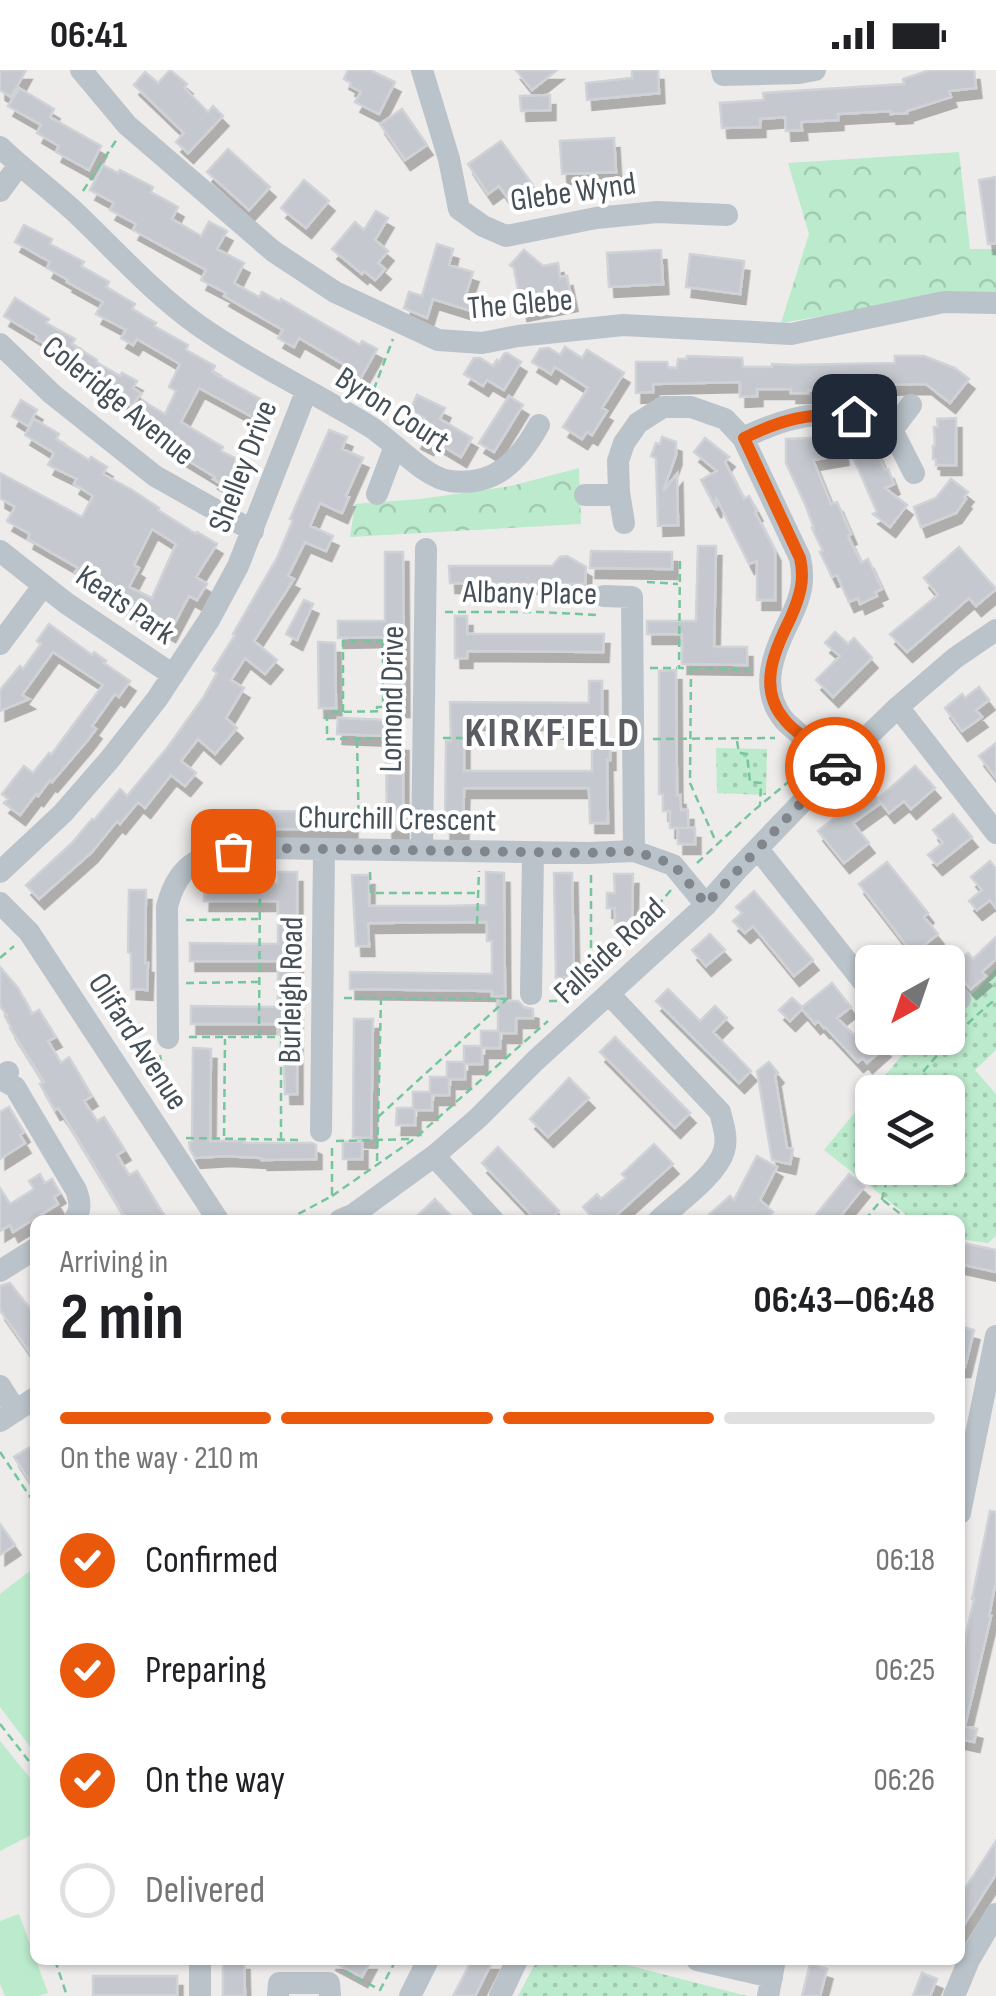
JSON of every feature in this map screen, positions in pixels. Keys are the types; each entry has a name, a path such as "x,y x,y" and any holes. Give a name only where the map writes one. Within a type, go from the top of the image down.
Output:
{"street":[{"name":"The Glebe","path":"81,70 128,125 274,251 335,292 438,340 482,343 623,325 790,334 944,302 996,303"},
{"name":"Glebe Wynd","path":"422,70 460,209 482,226 506,236 596,218 656,212 727,216"},
{"path":"723,73 815,70"},
{"name":"Shelley Drive","path":"0,147 196,324 306,392 253,531 209,620 157,698 98,772 0,872"},
{"path":"0,191 19,165"},
{"name":"Coleridge Avenue","path":"0,344 52,394 155,476 253,531"},
{"name":"Byron Court","path":"306,392 372,428 440,479 452,482 501,472 522,453 539,425"},
{"path":"892,430 911,405"},
{"path":"624,523 618,461 624,443 638,424 663,407 691,408 725,420 744,438 804,574 800,598 770,671 769,687 784,720 828,762"},
{"path":"744,438 787,419 821,414 854,416 892,430 914,473"},
{"path":"377,494 394,446"},
{"path":"522,453 543,466"},
{"path":"586,495 619,492"},
{"name":"Lomond Drive","path":"422,850 426,549"},
{"name":"Keats Park","path":"0,552 172,675"},
{"name":"Keats Park","path":"0,644 44,586"},
{"path":"600,606 632,596 634,851"},
{"name":"Fallside Road","path":"352,1215 434,1156 478,1118 706,904 763,843 828,762 955,658 996,630"},
{"path":"898,707 996,833"},
{"path":"763,843 855,950"},
{"path":"763,843 855,970"},
{"name":"Churchill Crescent","path":"163,1041 168,983 167,907 172,886 186,868 207,854 260,848 634,851 673,864 706,904"},
{"name":"Burleigh Road","path":"315,1136 322,1036 324,850"},
{"path":"533,852 534,998"},
{"name":"Olifard Avenue","path":"0,903 29,932 171,1140 215,1215"},
{"path":"609,994 720,1112 726,1136 724,1152 715,1168 664,1215"},
{"path":"5,1079 15,1087 94,1215"},
{"path":"434,1156 488,1215"},
{"path":"76,1190 80,1202 78,1215"},
{"path":"0,1271 30,1252"},
{"path":"965,1465 968,1436 996,1336"},
{"path":"0,1386 17,1410"},
{"path":"954,1996 968,1960 996,1914"},
{"path":"200,1965 200,1996"},
{"path":"410,1996 426,1965"},
{"path":"500,1996 515,1965"},
{"path":"718,1965 771,1978"},
{"path":"278,1996 278,1983 296,1983 329,1984 330,1996"}],"path":[{"path":"72,210 128,125"},
{"path":"354,418 372,398 399,323"},
{"path":"679,668 680,561"},
{"name":"Albany Place","path":"425,612 539,612 600,606"},
{"path":"343,712 343,641 425,641"},
{"path":"378,712 377,707 383,707 383,641"},
{"path":"634,668 770,671"},
{"path":"691,668 690,782 717,844"},
{"path":"424,711 327,712 327,739 802,736"},
{"path":"357,738 371,893 478,893"},
{"path":"738,739 739,753 747,754 750,782 761,782 760,805"},
{"path":"590,873 591,983 683,877 717,844 760,805 828,762"},
{"path":"259,1038 260,848"},
{"path":"477,924 480,852"},
{"path":"167,920 259,919"},
{"path":"168,983 259,982"},
{"path":"377,1165 381,998"},
{"path":"921,1075 972,1018 996,998"},
{"path":"296,1215 332,1196 414,1139 570,1001 322,999"},
{"name":"Fallside Road","path":"378,1117 508,999"},
{"path":"104,1046 225,1036 322,1036"},
{"path":"224,1138 225,1036"},
{"path":"281,1037 281,1140"},
{"path":"163,1041 171,1140 281,1140 315,1136"},
{"path":"332,1196 332,1141 414,1139"},
{"path":"869,1215 882,1199 886,1185"},
{"path":"882,1199 902,1215"},
{"path":"0,1452 30,1497"},
{"path":"0,1724 30,1763"},
{"path":"56,1965 68,1996"},
{"path":"342,1970 380,1990 393,1965"}],"green space":[{"path":"959,152 970,249 996,249 996,293 946,295 781,323 809,234 788,163"},
{"path":"579,468 581,524 350,537 355,504 511,486"},
{"path":"716,748 767,749 766,795 717,793"},
{"path":"996,968 996,1050 975,1070 996,1094 996,1236 988,1243 965,1240 965,1215 907,1215 868,1185 965,1185 965,1075 886,1075 902,1055 965,1055 965,1000"},
{"path":"855,1112 855,1174 824,1150"},
{"path":"30,1571 30,1746 0,1707 0,1594"},
{"path":"0,1741 30,1778 30,1836 0,1851"},
{"path":"19,1914 30,1944 30,1965 38,1965 48,1993 5,1996 0,1984 0,1921"},
{"path":"534,1965 627,1965 747,1996 518,1996"}],"building":[{"path":"0,70 26,70 11,97 0,90"},
{"path":"170,70 187,84 184,88 208,112 213,106 223,116 188,153 176,142 184,133 134,85 145,72 158,83"},
{"path":"348,70 370,70 395,82 379,114 355,102 361,92 344,79"},
{"path":"516,70 557,70 532,90"},
{"path":"632,70 658,70 659,93 587,100 586,83 632,78"},
{"path":"930,70 974,70 976,88 949,91 951,97 907,113 838,114 838,120 801,122 802,130 786,131 785,117 760,119 760,127 722,128 720,103 764,100 763,93 904,84 903,79"},
{"path":"19,88 54,109 50,117 101,146 89,170 56,152 59,146 37,133 41,125 8,106"},
{"path":"550,95 550,110 521,111 520,96"},
{"path":"402,109 427,145 405,160 380,124"},
{"path":"614,138 616,172 562,174 560,141"},
{"path":"501,141 532,184 509,200 499,186 488,194 468,164"},
{"path":"228,149 270,187 249,210 207,172"},
{"path":"103,165 153,187 151,192 178,207 172,219 201,236 209,222 227,231 217,249 244,263 234,283 259,297 262,292 280,302 281,299 360,345 362,341 377,349 358,383 343,375 348,367 299,338 294,347 278,338 283,330 201,280 206,270 133,230 136,224 110,210 114,203 90,190"},
{"path":"996,177 996,243 988,244 979,180"},
{"path":"304,180 329,201 306,228 281,208"},
{"path":"376,211 388,218 375,240 388,251 378,263 385,269 375,280 332,249 355,222 364,230"},
{"path":"24,225 84,262 81,266 109,282 106,287 135,304 132,309 188,345 186,350 215,366 212,372 264,401 261,406 267,409 260,421 199,388 181,422 235,458 237,471 242,474 232,490 161,444 164,437 133,419 142,401 165,414 176,391 169,387 180,364 137,339 133,345 121,338 126,330 96,314 103,302 67,282 47,268 50,262 15,242"},
{"path":"437,244 453,249 449,265 473,272 466,294 475,297 471,311 433,299 427,318 404,308 409,292 422,296"},
{"path":"524,250 543,266 558,263 560,277 567,276 572,301 522,311 514,268 510,265"},
{"path":"661,250 663,284 609,287 607,253"},
{"path":"690,254 744,261 740,294 686,287"},
{"path":"15,298 49,319 46,323 75,339 72,344 96,362 137,381 133,388 141,393 132,406 88,380 91,374 62,359 65,354 4,316"},
{"path":"565,347 582,358 587,350 624,373 602,408 607,411 592,435 587,432 582,439 563,427 588,388 555,367 551,374 532,362 540,349 549,348 560,355"},
{"path":"507,353 521,362 504,390 487,380 483,386 464,374 474,358 493,366"},
{"path":"895,356 924,356 955,368 969,379 950,403 926,384 872,385 860,391 808,393 757,389 757,396 740,397 740,382 653,384 653,392 636,393 636,362 667,362 668,367 677,368 678,359 742,358 743,367 772,367 895,363"},
{"path":"417,395 445,408 440,419 472,438 461,457 431,439 428,445 416,439 425,418 410,411"},
{"path":"509,396 523,405 494,452 479,443"},
{"path":"21,400 37,410 28,426 12,416"},
{"path":"956,418 956,465 936,465 933,446 937,419"},
{"path":"34,419 59,434 56,439 107,467 103,474 217,544 196,577 207,584 197,600 189,596 170,632 122,606 126,600 75,572 78,568 28,539 30,534 7,521 15,507 0,498 0,473 82,517 93,496 74,484 77,479 48,465 54,453 25,435","holes":["152,529 176,544 152,598 129,587 139,568 134,565"]},
{"path":"329,430 347,437 342,449 363,458 342,513 320,503 310,526 333,536 326,551 305,542 288,576 294,579 254,641 277,660 265,674 245,658 231,680 244,688 226,718 237,728 215,754 198,739 181,761 196,773 185,786 171,775 145,808 138,802 92,852 39,899 26,885 72,843 120,789 127,796 203,698 217,673 213,670 277,558"},
{"path":"662,437 676,442 676,455 663,491 677,474 678,525 658,526 656,458 651,456"},
{"path":"831,437 832,443 841,441 843,455 813,460 831,504 837,502 861,563 868,559 882,589 860,604 858,598 849,602 837,575 832,577 786,463 786,439"},
{"path":"705,438 729,457 725,462 744,499 749,496 775,551 775,600 757,600 757,561 749,564 716,497 716,508 701,480 717,471 694,452"},
{"path":"872,440 894,484 885,488 907,505 890,527 873,514 877,512 850,450"},
{"path":"951,479 968,492 966,499 956,513 921,527 914,507 936,498"},
{"path":"698,546 716,546 714,647 747,647 747,665 682,664 682,634 647,634 647,621 696,621"},
{"path":"959,547 996,589 976,606 969,598 907,652 890,634 938,595 924,578"},
{"path":"591,551 672,552 672,569 590,568"},
{"path":"385,552 403,552 404,707 386,707 385,637 338,638 338,621 385,621"},
{"path":"567,556 586,567 585,584 450,583 449,566 552,566 560,557"},
{"path":"304,600 313,604 297,640 286,634"},
{"path":"455,616 467,616 467,634 604,634 603,652 467,651 467,658 455,658"},
{"path":"49,624 130,681 119,697 115,694 92,726 96,729 87,741 20,815 4,803 8,799 2,794 24,766 33,773 51,755 103,685 53,652 22,695 29,699 0,711 0,690 20,666 23,669 41,644 37,641"},
{"path":"835,632 848,644 854,638 872,658 833,697 816,680 840,656 825,643"},
{"path":"318,642 335,643 336,708 319,708"},
{"path":"676,670 677,795 681,810 688,810 688,828 670,828 670,811 663,811 663,794 659,794 659,671"},
{"path":"589,681 602,681 602,736 589,736 589,720 464,720 464,771 592,771 592,743 610,743 608,823 590,823 589,788 464,788 463,829 445,829 450,702 589,703"},
{"path":"979,687 989,700 976,710 982,717 962,731 945,708"},
{"path":"338,718 387,720 386,736 337,734"},
{"path":"386,741 403,741 403,829 387,829"},
{"path":"996,743 996,778 979,756"},
{"path":"915,766 935,788 911,809 904,801 889,813 878,799"},
{"path":"870,789 881,803 853,823 869,843 844,863 818,831"},
{"path":"218,812 352,812 352,829 217,829"},
{"path":"953,814 972,837 937,865 928,855 943,843 933,830"},
{"path":"678,828 695,828 695,844 678,844"},
{"path":"990,861 996,869 996,908 990,900 977,910 969,901 982,890 971,877"},
{"path":"887,862 928,913 924,917 938,934 924,945 906,945 859,884"},
{"path":"278,872 297,872 297,1094 285,1094 283,1034 278,1034 278,1024 191,1024 191,1006 278,1007 278,961 190,961 190,943 278,944 278,901 204,901 205,883 278,883"},
{"path":"486,872 504,873 505,996 492,996 492,991 350,989 350,972 492,974 492,941 487,941 487,922 368,923 369,946 356,946 352,875 369,875 369,906 445,906 486,905"},
{"path":"554,873 572,873 574,977 556,978"},
{"path":"614,874 633,874 632,924 615,924 615,908 607,908 607,893 615,893"},
{"path":"129,890 146,890 147,990 131,989"},
{"path":"754,891 813,960 794,976 753,926 745,933 733,921 742,913 736,907"},
{"path":"710,934 725,950 706,966 692,950"},
{"path":"996,937 996,959 982,972 986,976 971,989 965,983 965,955 968,953 973,959"},
{"path":"0,967 18,988 32,1014 39,1010 56,1037 48,1041 61,1063 69,1057 92,1096 84,1101 97,1121 104,1117 125,1150 117,1155 129,1175 137,1171 164,1215 124,1215 65,1118 58,1108 55,1110 40,1084 44,1082 0,1006"},
{"path":"832,983 851,1007 837,1018 855,1034 855,1055 876,1055 867,1063 863,1058 858,1062 802,1009 790,1021 779,1010 792,998 802,1007"},
{"path":"668,989 700,1021 715,1006 727,1018 713,1032 751,1071 739,1083 656,1001"},
{"path":"498,1001 518,1001 533,1009 533,1018 516,1018 516,1033 500,1033 500,1048 482,1048 482,1064 465,1064 465,1079 449,1079 449,1095 432,1095 432,1110 415,1110 415,1125 396,1125 397,1108 413,1108 413,1092 430,1092 430,1077 447,1077 447,1062 464,1062 464,1046 481,1046 481,1031 498,1031"},
{"path":"354,1019 373,1019 371,1138 353,1137"},
{"path":"615,1037 690,1113 675,1128 600,1052"},
{"path":"193,1048 211,1049 210,1141 312,1143 316,1145 316,1159 195,1158 189,1142"},
{"path":"769,1062 778,1073 775,1076 787,1148 793,1149 790,1164 772,1160 757,1071"},
{"path":"569,1078 589,1098 548,1137 530,1119"},
{"path":"9,1107 24,1132 20,1135 25,1143 0,1159 0,1112"},
{"path":"362,1141 362,1159 343,1159 343,1142"},
{"path":"654,1144 673,1164 617,1215 590,1215 583,1207 597,1194 601,1199 626,1178 622,1174"},
{"path":"498,1147 559,1211 555,1215 531,1215 482,1163"},
{"path":"757,1156 777,1167 760,1200 773,1212 770,1215 709,1215 730,1196 734,1200"},
{"path":"40,1174 45,1183 52,1179 60,1193 54,1197 58,1204 40,1215 30,1215 30,1221 13,1232 10,1225 0,1231 0,1188 10,1204 34,1189 29,1181"},
{"path":"849,1174 855,1185 864,1187 841,1215 816,1215"},
{"path":"435,1199 450,1215 418,1215"},
{"path":"965,1244 996,1250 996,1272 965,1265"},
{"path":"10,1283 30,1309 30,1353 0,1310 0,1286"},
{"path":"965,1327 974,1330 965,1367"},
{"path":"30,1447 30,1481 14,1457"},
{"path":"990,1511 996,1512 996,1580 991,1616 965,1726 965,1640"},
{"path":"0,1524 15,1545 0,1555"},
{"path":"965,1726 977,1729 974,1742 965,1740"},
{"path":"996,1841 996,1874 965,1923 965,1888"},
{"path":"223,1965 244,1965 245,1996 223,1996"},
{"path":"339,1965 368,1965 362,1977"},
{"path":"469,1965 490,1965 475,1996 453,1996"},
{"path":"810,1965 827,1969 820,1996 802,1996"},
{"path":"922,1973 937,1979 930,1996 913,1996"},
{"path":"93,1976 177,1976 177,1995 93,1995"}],"way so far":[{"path":"233,851 634,851 673,864 706,904 835,767"}],"district":[{"name":"KIRKFIELD","path":"553,731"}],"route":[{"path":"835,767 784,720 769,687 770,671 800,598 804,574 744,438 787,419 810,414 854,416"}]}
